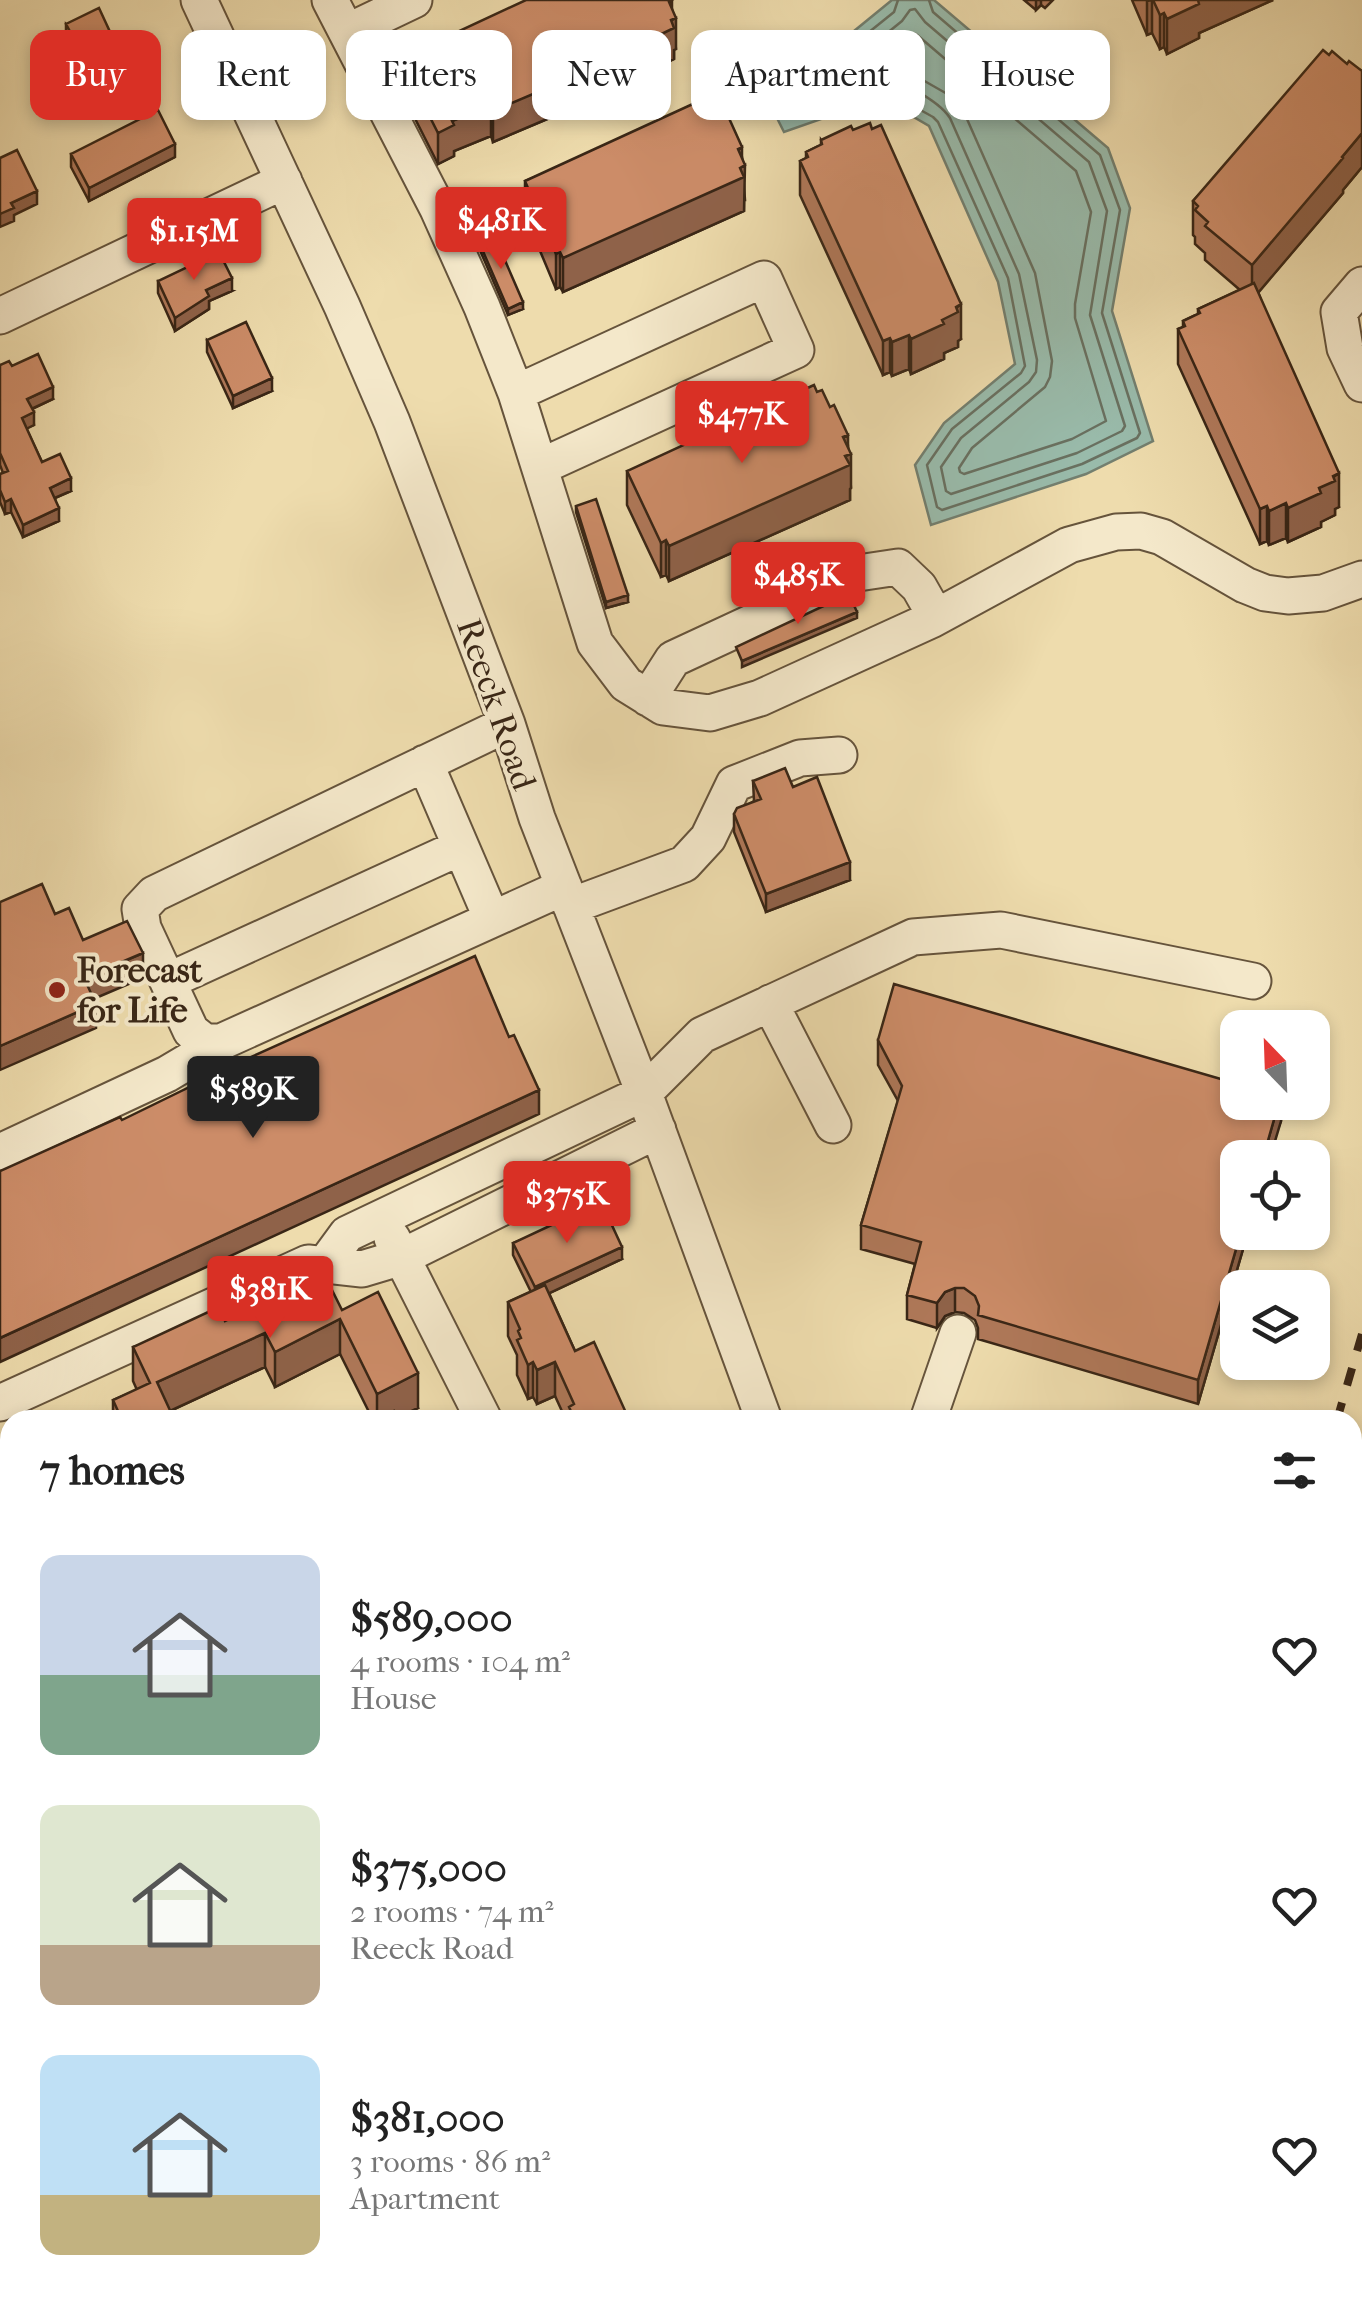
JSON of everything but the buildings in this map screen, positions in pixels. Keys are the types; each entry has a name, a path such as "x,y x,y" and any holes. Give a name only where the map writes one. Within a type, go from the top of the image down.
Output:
{"street":[{"name":"Reeck Road","path":"200,0 392,422 760,1410"},
{"path":"330,0 346,30"},
{"path":"351,30 414,0"},
{"path":"392,120 438,208 516,392 595,643 626,684 663,707 710,713 760,698 936,617 1069,545 1116,532 1141,531 1162,536 1265,594 1323,593 1362,578"},
{"path":"0,316 284,181"},
{"path":"516,392 764,279 796,350 540,467"},
{"path":"1362,285 1339,312 1345,348 1362,384"},
{"path":"648,698 673,659 858,573 898,567 919,587 936,617"},
{"path":"221,1042 205,1042 191,1032 142,928 140,910 154,894 507,724"},
{"path":"0,1152 167,1074 221,1042 492,920 684,864 708,838 734,784 800,758 839,755"},
{"path":"425,763 492,920"},
{"path":"168,981 461,847"},
{"path":"325,1264 347,1234 644,1093 702,1035 913,937 1001,930 1253,981"},
{"path":"770,1003 832,1125"},
{"path":"22,1404 308,1263 362,1268 402,1257 658,1130"},
{"path":"382,1218 479,1410"},
{"path":"931,1410 958,1334"}],"water":[{"path":"892,0 934,0 969,30 945,30 945,120 1075,120 1108,148 1130,208 1112,311 1153,441 1086,474 931,525 915,465 944,423 1015,364 998,282 929,126 919,120 925,120 925,30 855,30"},
{"path":"778,120 818,120 784,132"}],"railway":[{"path":"1340,1410 1362,1334"}],"place":[{"name":"Forecast for Life","path":"57,990"}]}
